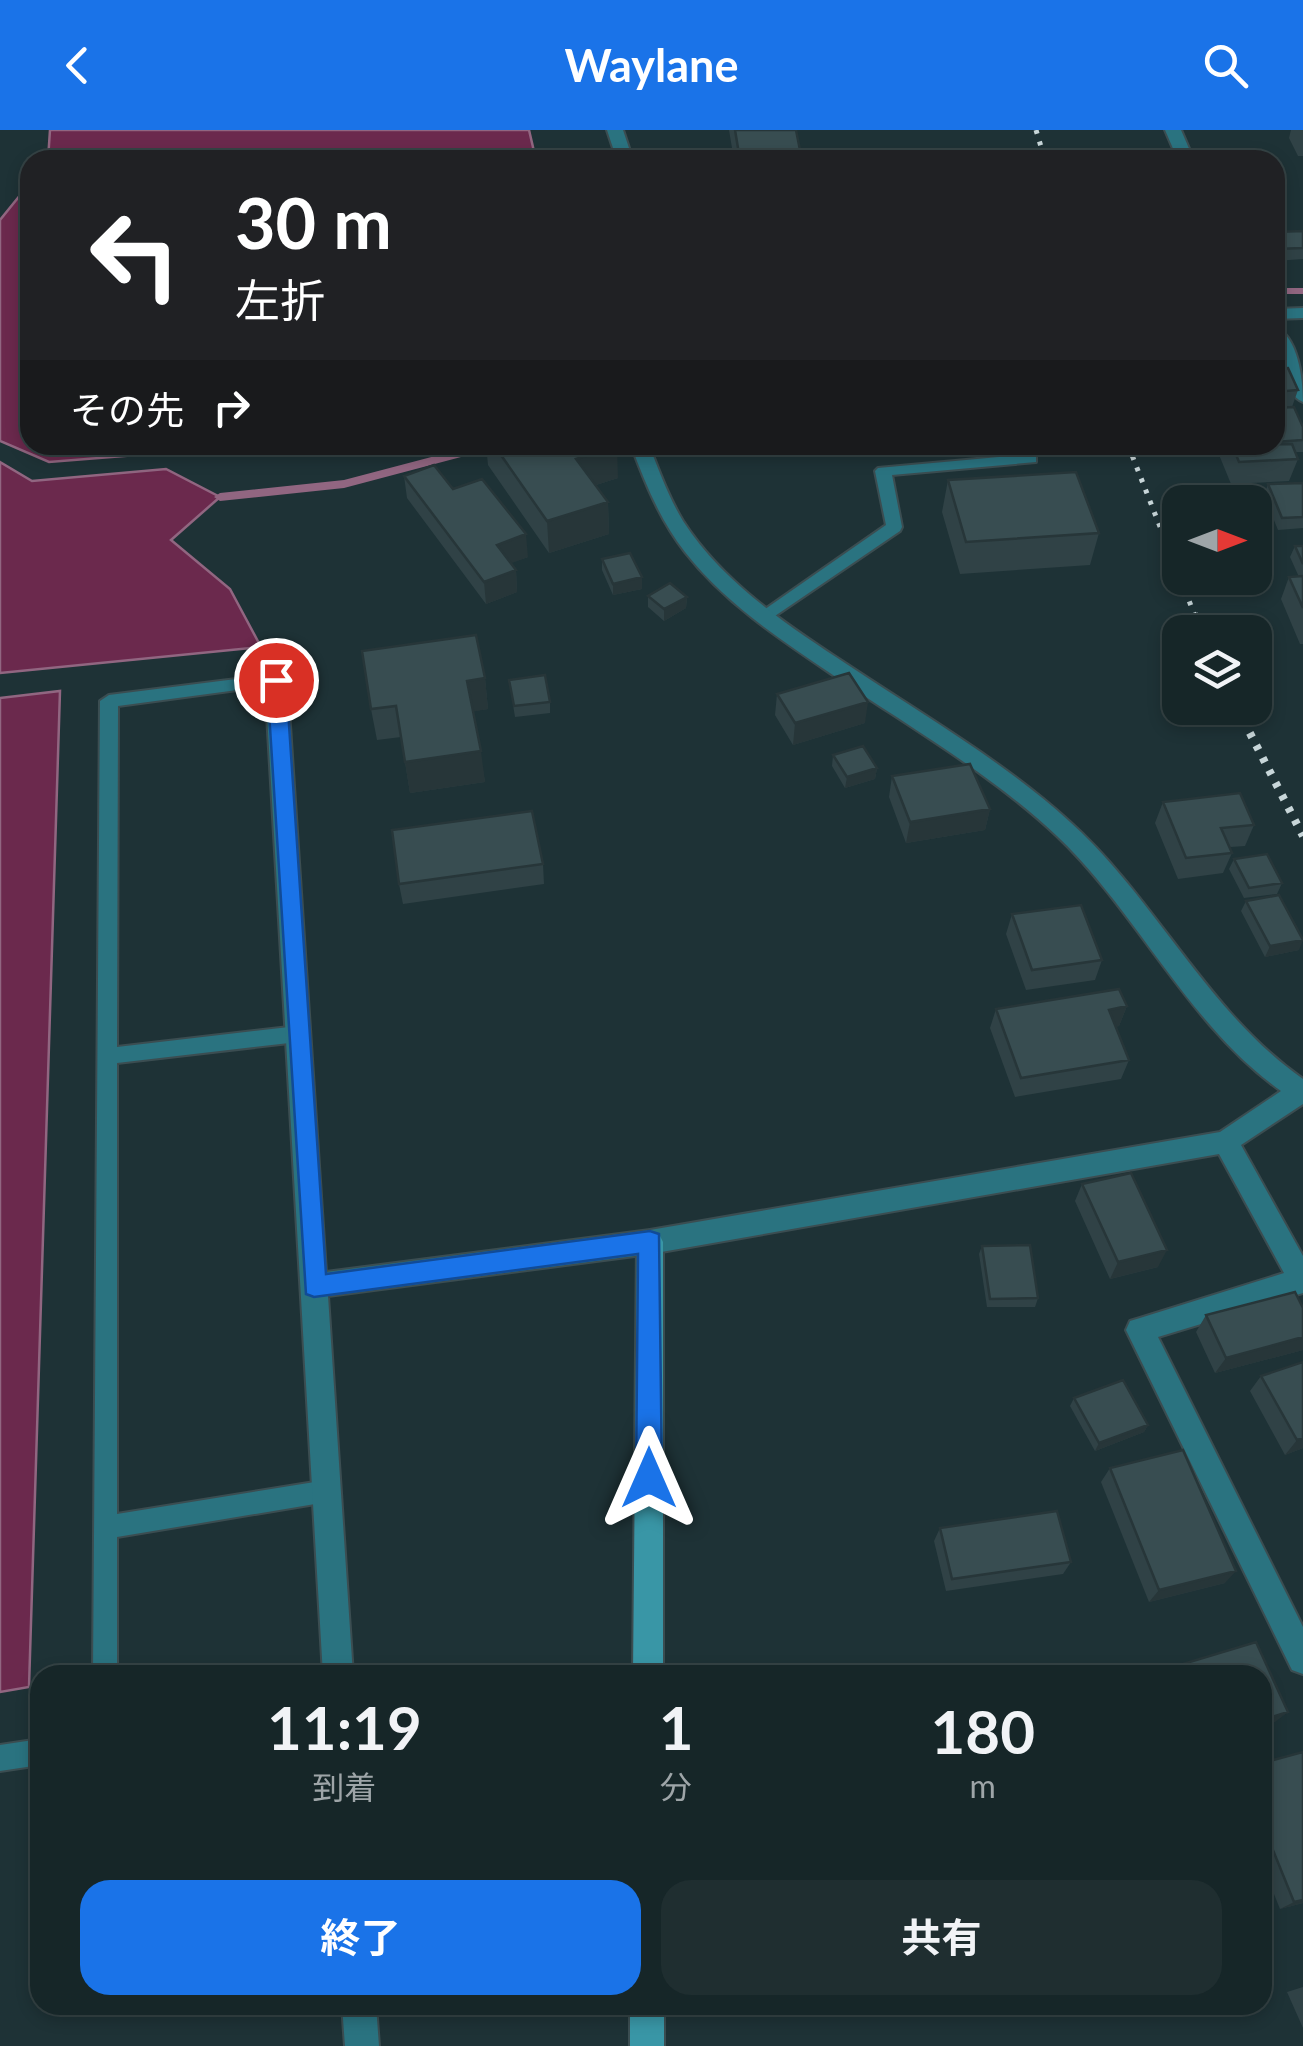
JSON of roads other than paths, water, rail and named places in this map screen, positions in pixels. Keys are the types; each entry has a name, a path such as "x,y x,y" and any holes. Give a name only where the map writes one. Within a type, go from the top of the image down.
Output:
{"street":[{"path":"1285,355 1303,396"},
{"path":"314,1286 650,1242 1226,1142 1301,1092 1255,1055 1092,857 1050,816 764,616 723,582 677,527 645,455"},
{"path":"276,680 337,1665"},
{"path":"1226,1142 1302,1280 1140,1330 1303,1659"},
{"path":"648,1665 650,1242"},
{"path":"360,2015 362,2046"},
{"path":"647,2015 647,2046"}],"lane":[{"path":"764,616 894,528 883,471 1031,460"},
{"path":"106,1665 108,702 276,680"},
{"path":"108,1056 298,1034"},
{"path":"106,1527 327,1491"},
{"path":"0,1758 30,1754"}],"waterway":[{"path":"1285,291 1303,291"},
{"path":"220,497 344,484 453,455"}],"railway":[{"path":"1036,130 1042,150"},
{"path":"1132,455 1195,615"},
{"path":"1246,725 1303,836"}]}
